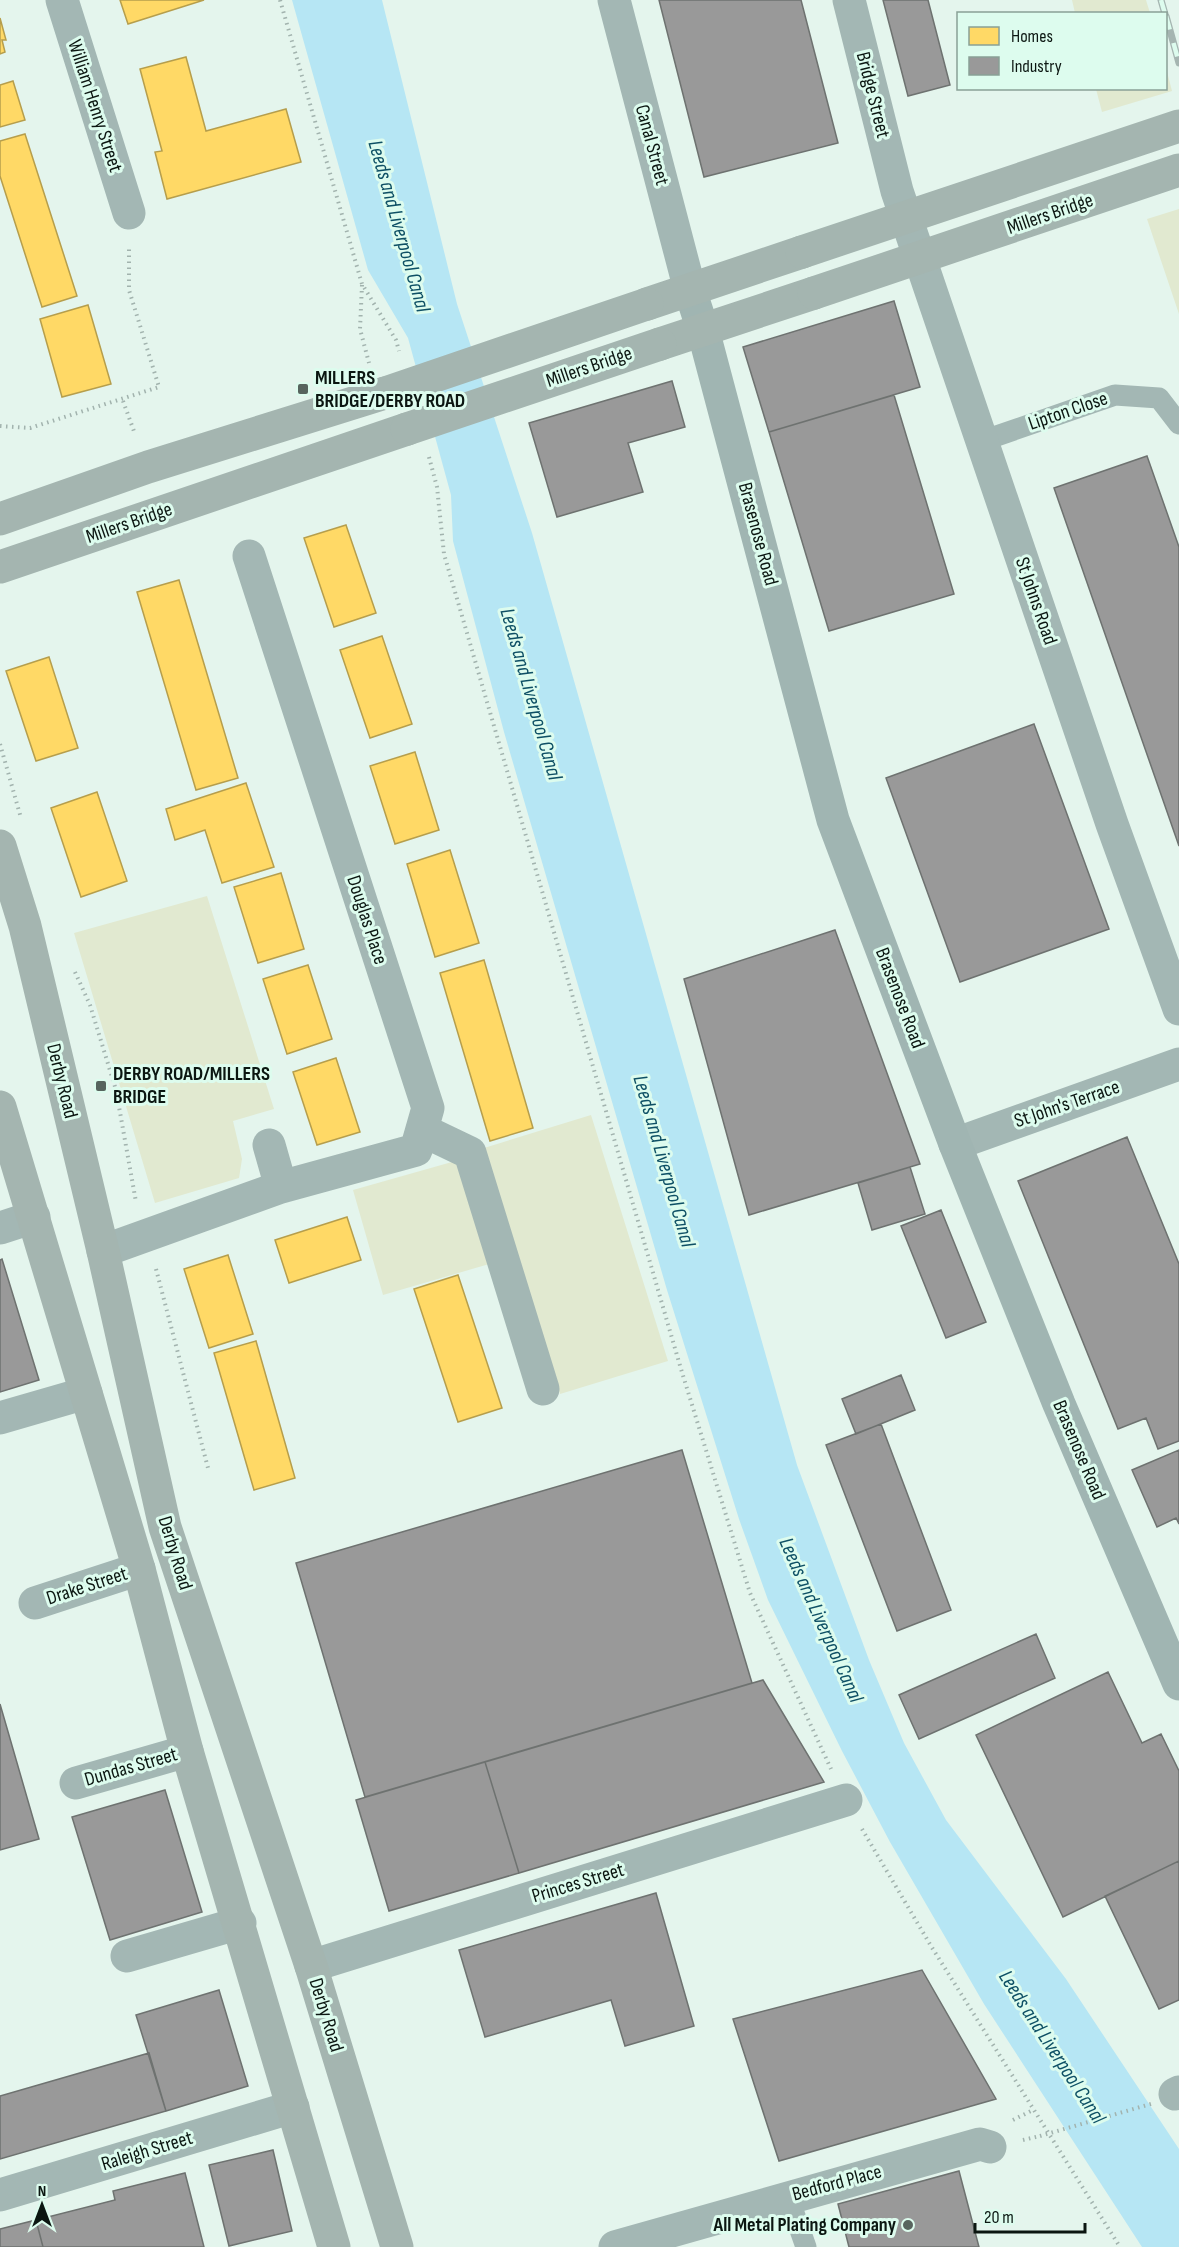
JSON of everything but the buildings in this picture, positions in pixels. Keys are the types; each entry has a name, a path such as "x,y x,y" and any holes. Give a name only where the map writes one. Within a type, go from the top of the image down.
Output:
{"highway":[{"name":"Millers Bridge","path":"0,519 147,467 382,394 1179,126"},
{"name":"Millers Bridge","path":"0,567 417,441 660,344 1179,170"},
{"name":"Derby Road","path":"0,846 25,926 103,1251 165,1527 311,1966 397,2247"},
{"name":"Derby Road","path":"0,1107 139,1569 187,1751 240,1923 334,2247"}],"main road":[{"name":"Brasenose Road","path":"690,290 704,330 833,820 955,1144 1059,1404 1179,1684"}],"street":[{"name":"William Henry Street","path":"62,0 129,213"},
{"name":"Canal Street","path":"614,0 690,290"},
{"name":"Bridge Street","path":"849,0 897,191"},
{"name":"St Johns Road","path":"897,191 1112,824 1179,1009"},
{"name":"Douglas Place","path":"103,1251 281,1187 416,1150 428,1108 249,556"},
{"name":"St John's Terrace","path":"955,1144 1179,1065"},
{"path":"422,1130 470,1153 543,1389"},
{"path":"268,1146 281,1187"},
{"path":"0,1228 34,1217"},
{"path":"0,1418 86,1393"},
{"name":"Drake Street","path":"35,1603 139,1569"},
{"name":"Dundas Street","path":"76,1784 187,1751"},
{"name":"Princes Street","path":"311,1966 846,1800"},
{"path":"127,1956 240,1923"},
{"name":"Raleigh Street","path":"0,2195 293,2107"},
{"name":"Bedford Place","path":"615,2247 788,2196 980,2144 990,2147"}],"lane":[{"name":"Lipton Close","path":"982,441 1115,395 1159,398 1179,424"},
{"path":"788,2196 806,2247"}],"path":[{"path":"280,0 362,284 396,340 402,363"},
{"path":"0,426 30,428 123,401 159,387 129,290 129,213"},
{"path":"362,284 360,329 382,394"},
{"path":"123,401 137,439"},
{"path":"417,441 437,487 444,554 681,1369 750,1593 846,1800 931,1946 1120,2247"},
{"path":"0,744 22,822"},
{"path":"71,964 90,1005 116,1090 136,1201 208,1468"},
{"path":"1040,2136 1169,2096"}],"green space":[{"path":"1072,0 1146,0 1150,12 1075,12"},
{"path":"1167,72 1172,91 1102,112 1096,90 1167,90"},
{"path":"1179,209 1179,314 1147,219"},
{"path":"207,896 274,1109 233,1121 242,1159 239,1178 155,1203 74,933"},
{"path":"591,1115 668,1361 560,1394 484,1148"},
{"path":"466,1158 496,1262 383,1295 353,1190"}],"water":[{"name":"Leeds and Liverpool Canal","path":"292,0 382,0 457,304 532,533 797,1465 869,1660 904,1743 946,1820 1066,1979 1179,2149 1179,2247 1142,2247 984,2004 890,1842 842,1751 768,1600 739,1519 667,1290 504,732 453,541 451,495 408,338 368,270"}],"railway":[{"path":"1161,0 1164,12"},
{"path":"1167,20 1179,63"}],"place":[{"name":"MILLERS BRIDGE/DERBY ROAD","path":"303,389"},
{"name":"DERBY ROAD/MILLERS BRIDGE","path":"101,1086"},
{"name":"All Metal Plating Company","path":"908,2225"}]}
